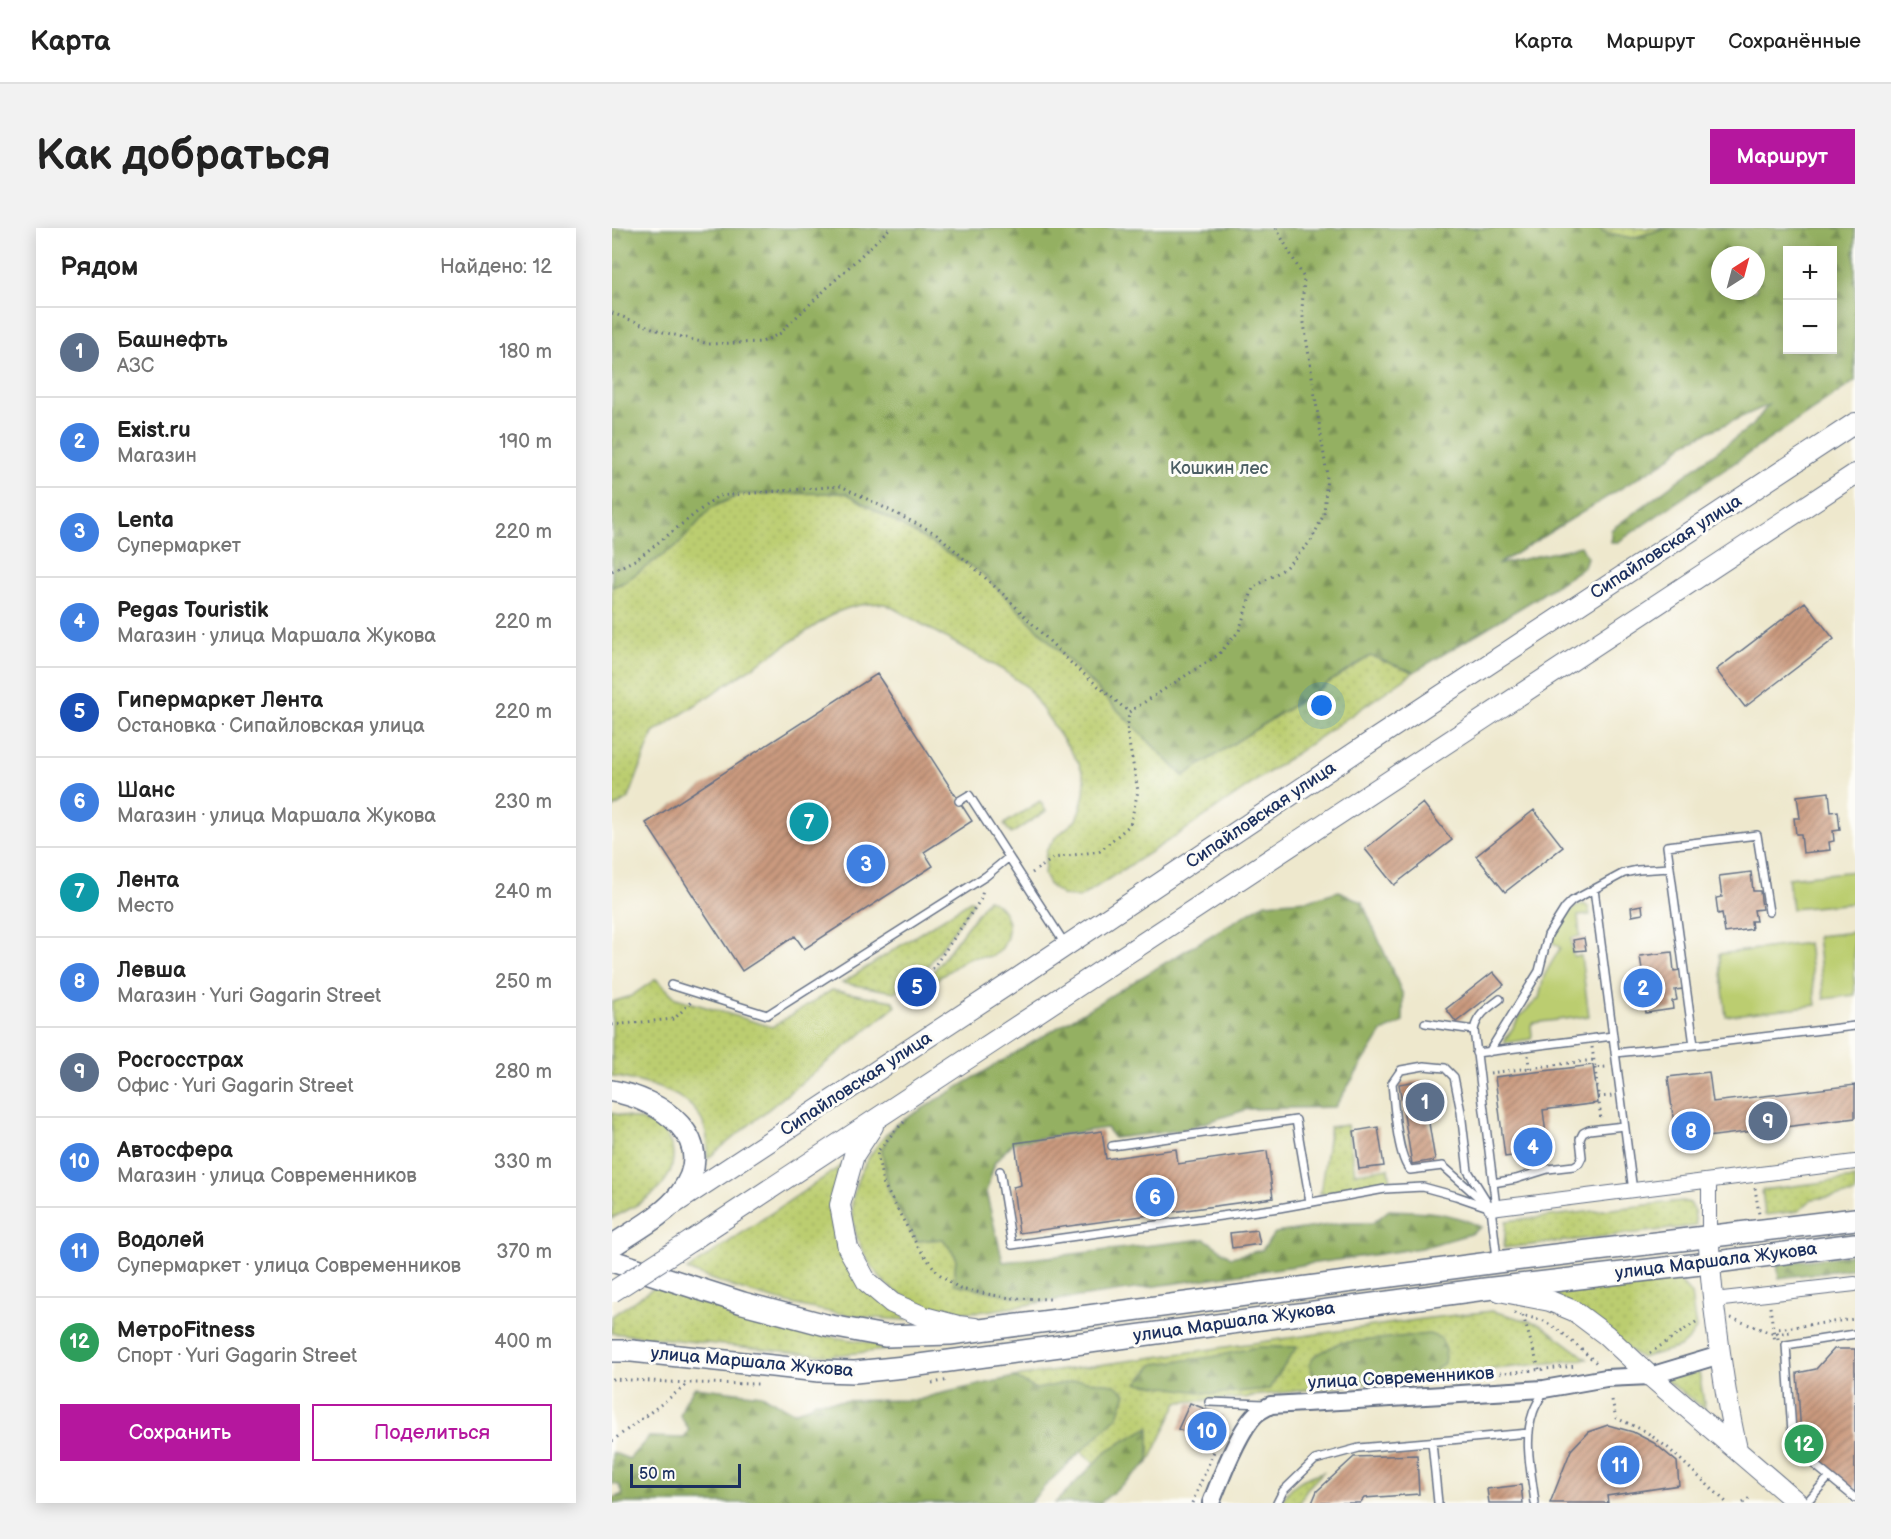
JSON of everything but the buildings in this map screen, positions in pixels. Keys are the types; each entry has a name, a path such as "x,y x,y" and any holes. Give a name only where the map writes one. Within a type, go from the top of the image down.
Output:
{"main road":[{"name":"Сипайловская улица","path":"667,1208 1067,946 1855,423"},
{"path":"612,1292 1855,474"},
{"path":"612,1091 647,1101 683,1126 691,1140 694,1159 691,1177 682,1192 667,1208 612,1246"},
{"path":"879,1118 854,1155 840,1205 848,1248 867,1282 892,1303 958,1326 989,1329"},
{"name":"улица Маршала Жукова","path":"612,1261 826,1325 885,1335 950,1334 1497,1262 1855,1219"},
{"path":"1709,1238 1709,1263 1720,1355 1737,1449"},
{"name":"улица Маршала Жукова","path":"612,1351 632,1351 819,1371 855,1372 1485,1289 1855,1244"},
{"path":"1485,1289 1524,1294 1551,1301 1574,1311 1646,1367 1798,1503"}],"street":[{"path":"1493,1207 1855,1162"},
{"path":"1709,1181 1709,1238"},
{"path":"1714,1300 1855,1284"},
{"name":"улица Современников","path":"1271,1405 1544,1389 1606,1378 1646,1367 1720,1355"},
{"path":"1211,1503 1226,1467 1249,1423 1255,1415 1271,1405"}],"lane":[{"path":"959,801 969,795 1067,946"},
{"path":"1694,1045 1667,846 1757,835 1769,912"},
{"path":"672,985 767,1015 986,876 1009,857"},
{"path":"1489,1052 1539,971 1545,940 1565,908 1576,898 1624,873 1670,868"},
{"path":"1594,889 1633,1191"},
{"path":"1497,1262 1493,1183 1474,1030 1483,1012 1500,999"},
{"path":"1425,1023 1474,1030"},
{"path":"1615,1053 1855,1026"},
{"path":"1476,1053 1613,1036"},
{"path":"1424,1066 1445,1068 1454,1077 1461,1112 1468,1172 1493,1207 1443,1166 1410,1170 1406,1166 1398,1134 1392,1083 1401,1070 1424,1066"},
{"path":"1112,1146 1296,1120 1310,1202"},
{"path":"1493,1183 1577,1164 1582,1156 1580,1139 1586,1131 1624,1126"},
{"path":"1000,1172 1012,1245 1268,1209 1385,1189 1423,1187 1493,1207"},
{"path":"1855,1334 1786,1345 1793,1448 1855,1498"},
{"path":"1535,1503 1529,1433 1532,1414 1544,1389"},
{"path":"1209,1402 1271,1405"},
{"path":"1276,1503 1283,1491 1316,1460 1359,1448 1529,1433"},
{"path":"1432,1442 1438,1503"},
{"path":"1806,1503 1829,1477"}],"path":[{"path":"612,313 663,332 709,344 762,342 782,333 890,228"},
{"path":"1129,712 1218,655 1239,631 1253,588 1284,569 1311,541 1324,514 1327,475 1302,309 1304,278 1276,228"},
{"path":"612,571 637,559 718,496 841,486 937,534 1004,595 1073,665 1129,712"},
{"path":"1024,879 1054,858 1100,851 1130,825 1138,791 1127,732 1129,712"},
{"path":"917,987 924,981 981,899 986,876"},
{"path":"612,1025 674,1019 700,994"},
{"path":"1591,1039 1602,1129"},
{"path":"1486,1074 1594,1060"},
{"path":"1594,1068 1617,1065"},
{"path":"908,1119 877,1152 883,1183 918,1247 938,1274 960,1289 1010,1298 1050,1299"},
{"path":"1522,1315 1544,1389"},
{"path":"1730,1317 1774,1334"},
{"path":"1646,1367 1695,1322"},
{"path":"612,1441 690,1383"},
{"path":"1612,1400 1616,1419 1645,1431 1668,1448 1727,1503"},
{"path":"1743,1503 1752,1496"}],"green space":[{"name":"Кошкин лес","path":"612,228 1599,228 1604,232 1632,238 1667,228 1855,228 1855,381 1618,542 1611,542 1611,530 1754,424 1768,405 1686,442 1667,460 1497,565 1581,546 1587,557 1584,567 1414,672 1370,656 1183,776 981,572 846,493 741,494 711,508 679,544 624,582 612,587"},
{"path":"1599,228 1667,228 1632,238 1604,232"},
{"path":"846,493 981,572 1183,776 1370,656 1414,672 1182,832 1079,898 1062,895 1050,886 1044,875 1046,851 1055,838 1076,820 1081,806 1085,780 1079,763 1027,687 1001,669 886,604 859,605 833,614 653,733 629,798 612,809 612,587 624,582 679,544 711,508 741,494"},
{"path":"1040,801 1046,811 1011,834 1004,824"},
{"path":"1855,871 1855,903 1792,909 1788,878"},
{"path":"1339,891 1362,902 1403,995 1403,1022 1382,1032 1335,1107 1248,1109 1182,1130 1114,1138 1106,1128 1014,1142 995,1162 986,1192 1003,1262 1205,1239 1231,1257 1262,1250 1275,1233 1343,1223 1373,1223 1389,1210 1447,1215 1481,1227 1470,1234 1421,1248 1044,1302 954,1284 956,1257 943,1239 917,1241 889,1193 882,1149 895,1125 1265,903 1308,900"},
{"path":"988,899 1002,910 1007,919 1007,937 1002,948 990,956 966,960 934,981 930,976"},
{"path":"970,901 974,902 923,973 895,992 842,983"},
{"path":"1584,904 1589,908 1590,915 1578,916 1580,936 1571,938 1573,956 1581,956 1589,1016 1533,1023 1531,1039 1505,1043 1521,1015 1539,998 1544,976 1560,948 1551,941 1561,923 1568,913"},
{"path":"1854,932 1855,995 1824,999 1817,936"},
{"path":"1808,943 1816,1005 1726,1016 1719,954"},
{"path":"656,979 676,998 772,1027 832,990 893,1001 896,1006 707,1159 707,1138 702,1121 693,1108 665,1090 612,1076 612,1002 631,996"},
{"path":"612,1113 662,1128 671,1143 673,1153 668,1176 661,1186 643,1201 612,1218"},
{"path":"895,1125 882,1149 889,1193 917,1241 943,1239 956,1257 954,1284 1044,1302 965,1312 939,1309 903,1296 890,1288 878,1276 858,1239 853,1219 853,1197 860,1174 872,1152"},
{"path":"1347,1125 1355,1173 1389,1168 1391,1183 1320,1194 1330,1127"},
{"path":"847,1162 841,1248 907,1320 850,1315 795,1305 767,1298 687,1270"},
{"path":"1855,1178 1855,1194 1812,1199 1799,1211 1765,1215 1762,1190"},
{"path":"1682,1201 1690,1203 1694,1210 1696,1226 1504,1248 1506,1221"},
{"path":"1855,1254 1855,1268 1779,1278 1777,1264"},
{"path":"1676,1277 1691,1294 1696,1329 1680,1347 1641,1358 1541,1290"},
{"path":"655,1287 774,1325 818,1335 895,1346 894,1349 828,1356 612,1333 612,1316"},
{"path":"1492,1311 1540,1324 1587,1359 1246,1398 1178,1402 1149,1462 1103,1472 1051,1423 1013,1397 1014,1377"},
{"path":"1429,1334 1441,1338 1446,1350 1444,1363 1430,1375 1321,1384 1309,1365 1314,1356 1339,1343"},
{"path":"1258,1347 1297,1347 1269,1389 1214,1394 1137,1383 1154,1364 1212,1357"},
{"path":"1699,1372 1705,1409 1663,1378"},
{"path":"1014,1377 1036,1389 1079,1380 1113,1384 1126,1393 1118,1416 1030,1503 612,1503 612,1498 623,1494 619,1485 612,1484 612,1452 629,1459 649,1437 684,1438 689,1429 680,1416 685,1401 695,1387 762,1395 793,1412 808,1407 815,1401 919,1400"},
{"path":"1149,1427 1149,1462 1100,1503 1055,1503 1108,1450"},
{"path":"1323,1472 1306,1490 1300,1503 1281,1503 1298,1482"}],"place":[{"name":"Лента","path":"809,822"},
{"name":"Lenta","path":"866,864"},
{"name":"Гипермаркет Лента","path":"917,987"},
{"name":"Exist.ru","path":"1643,988"},
{"name":"Башнефть","path":"1425,1102"},
{"name":"Росгосстрах","path":"1768,1121"},
{"name":"Левша","path":"1691,1131"},
{"name":"Pegas Touristik","path":"1533,1147"},
{"name":"Шанс","path":"1155,1197"},
{"name":"Автосфера","path":"1207,1431"},
{"name":"МетроFitness","path":"1804,1444"},
{"name":"Водолей","path":"1620,1465"}]}
